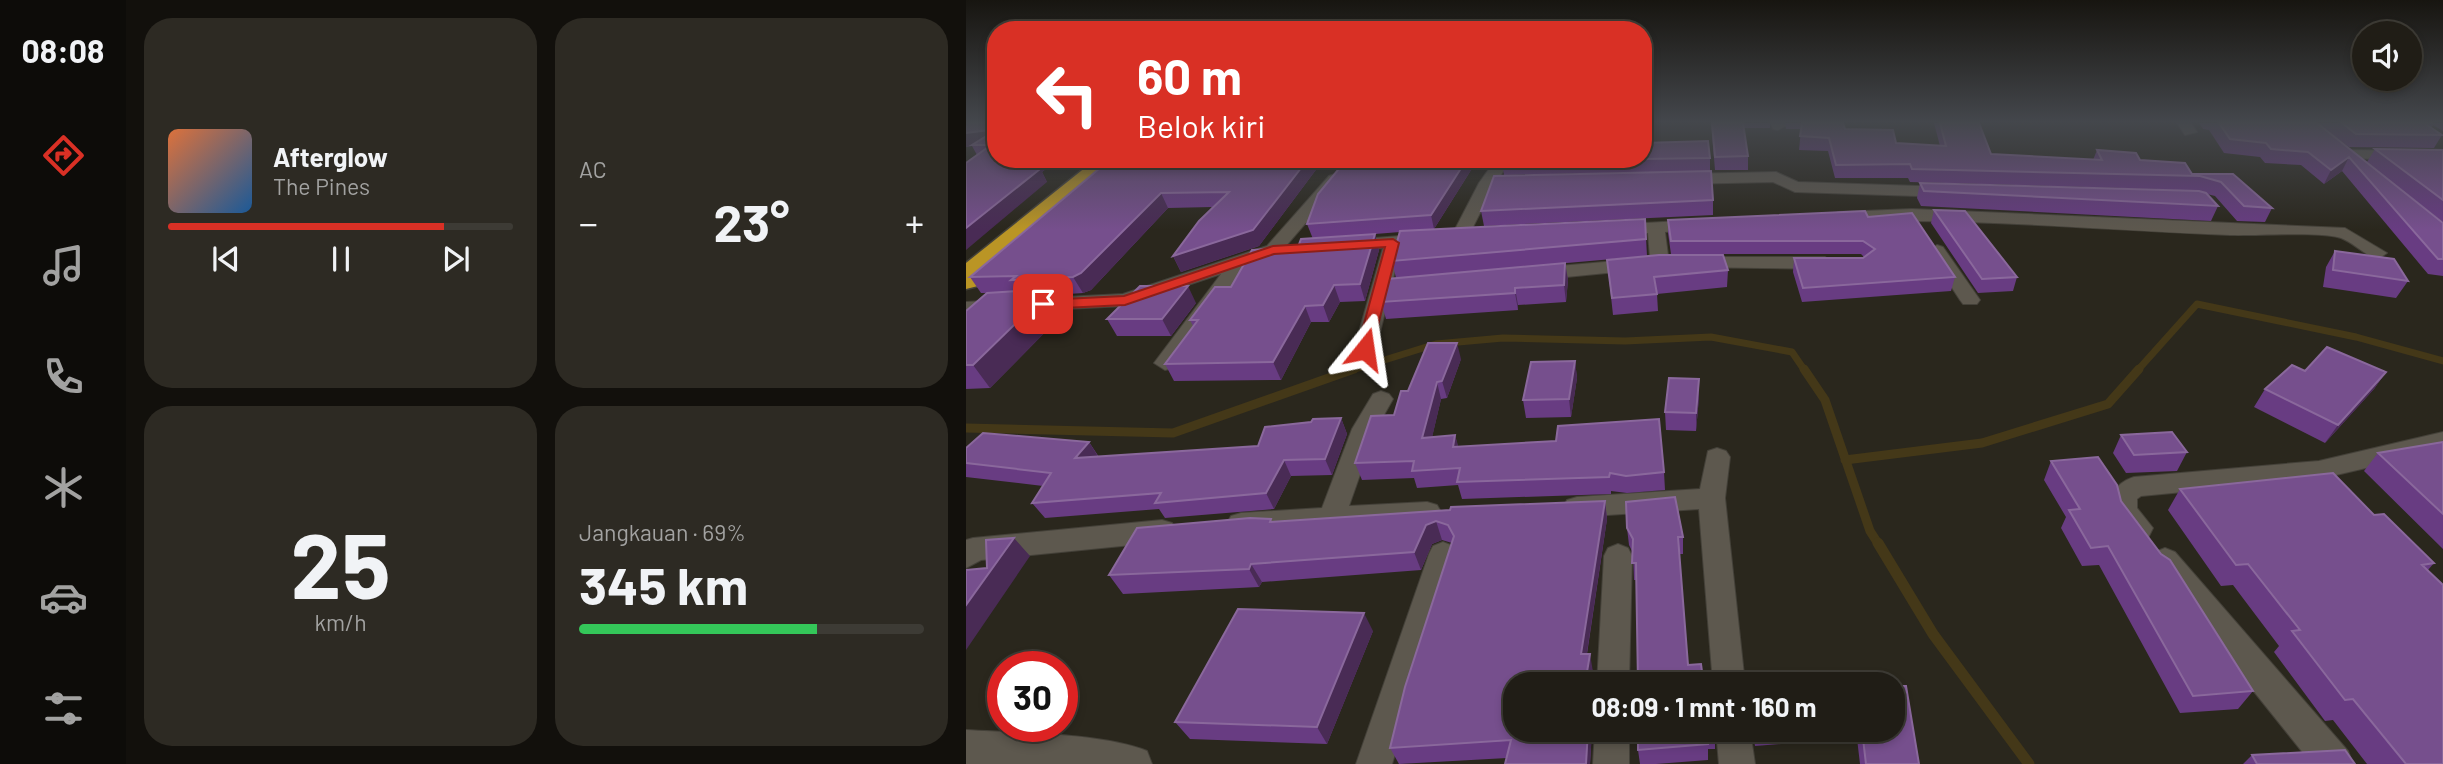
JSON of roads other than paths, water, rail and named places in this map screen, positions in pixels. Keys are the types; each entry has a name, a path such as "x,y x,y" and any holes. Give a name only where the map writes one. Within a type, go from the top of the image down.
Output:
{"highway":[{"path":"966,254 1076,168"},
{"path":"966,279 1101,168"}],"street":[{"path":"2351,159 2368,172"},
{"path":"1326,247 1468,235 1487,183 1498,168"},
{"path":"1273,250 1343,171"},
{"path":"1664,179 1780,177 1795,187 1970,193"},
{"path":"1487,183 1513,182"},
{"path":"1901,191 1912,214 1970,300"},
{"path":"2215,211 2232,230"},
{"path":"1818,219 1912,214 2345,233 2378,253"},
{"path":"1601,229 1724,223"},
{"path":"1656,227 1660,263"},
{"path":"1365,349 1393,243"},
{"path":"966,308 1125,300 1273,250 1300,248"},
{"path":"1165,363 1239,263"},
{"path":"1510,276 1660,263 1847,263"},
{"path":"1381,288 1407,286"},
{"path":"1332,517 1364,429 1381,399"},
{"path":"2335,764 2124,512 2124,496 2134,488 2329,479 2443,441"},
{"path":"1717,457 1712,498 1728,672"},
{"path":"1548,508 1627,506 1712,498"},
{"path":"966,556 972,549 1332,517 1456,511"},
{"path":"1374,764 1443,554"},
{"path":"1614,672 1618,556"},
{"path":"1611,764 1612,742"},
{"path":"1734,742 1737,764"},
{"path":"966,747 1050,758 1134,764"}],"waterway":[{"path":"2137,371 2197,304 2356,337 2443,361"},
{"path":"1349,371 1436,344 1503,338 1625,341 1711,337 1792,352 1805,371"},
{"path":"966,428 1173,433 1354,369"},
{"path":"1804,369 1825,400 1846,460"},
{"path":"1846,460 1982,443 2108,404 2139,369"},
{"path":"1846,460 1870,531 1879,545"},
{"path":"1878,543 1933,634 2029,764"}]}
